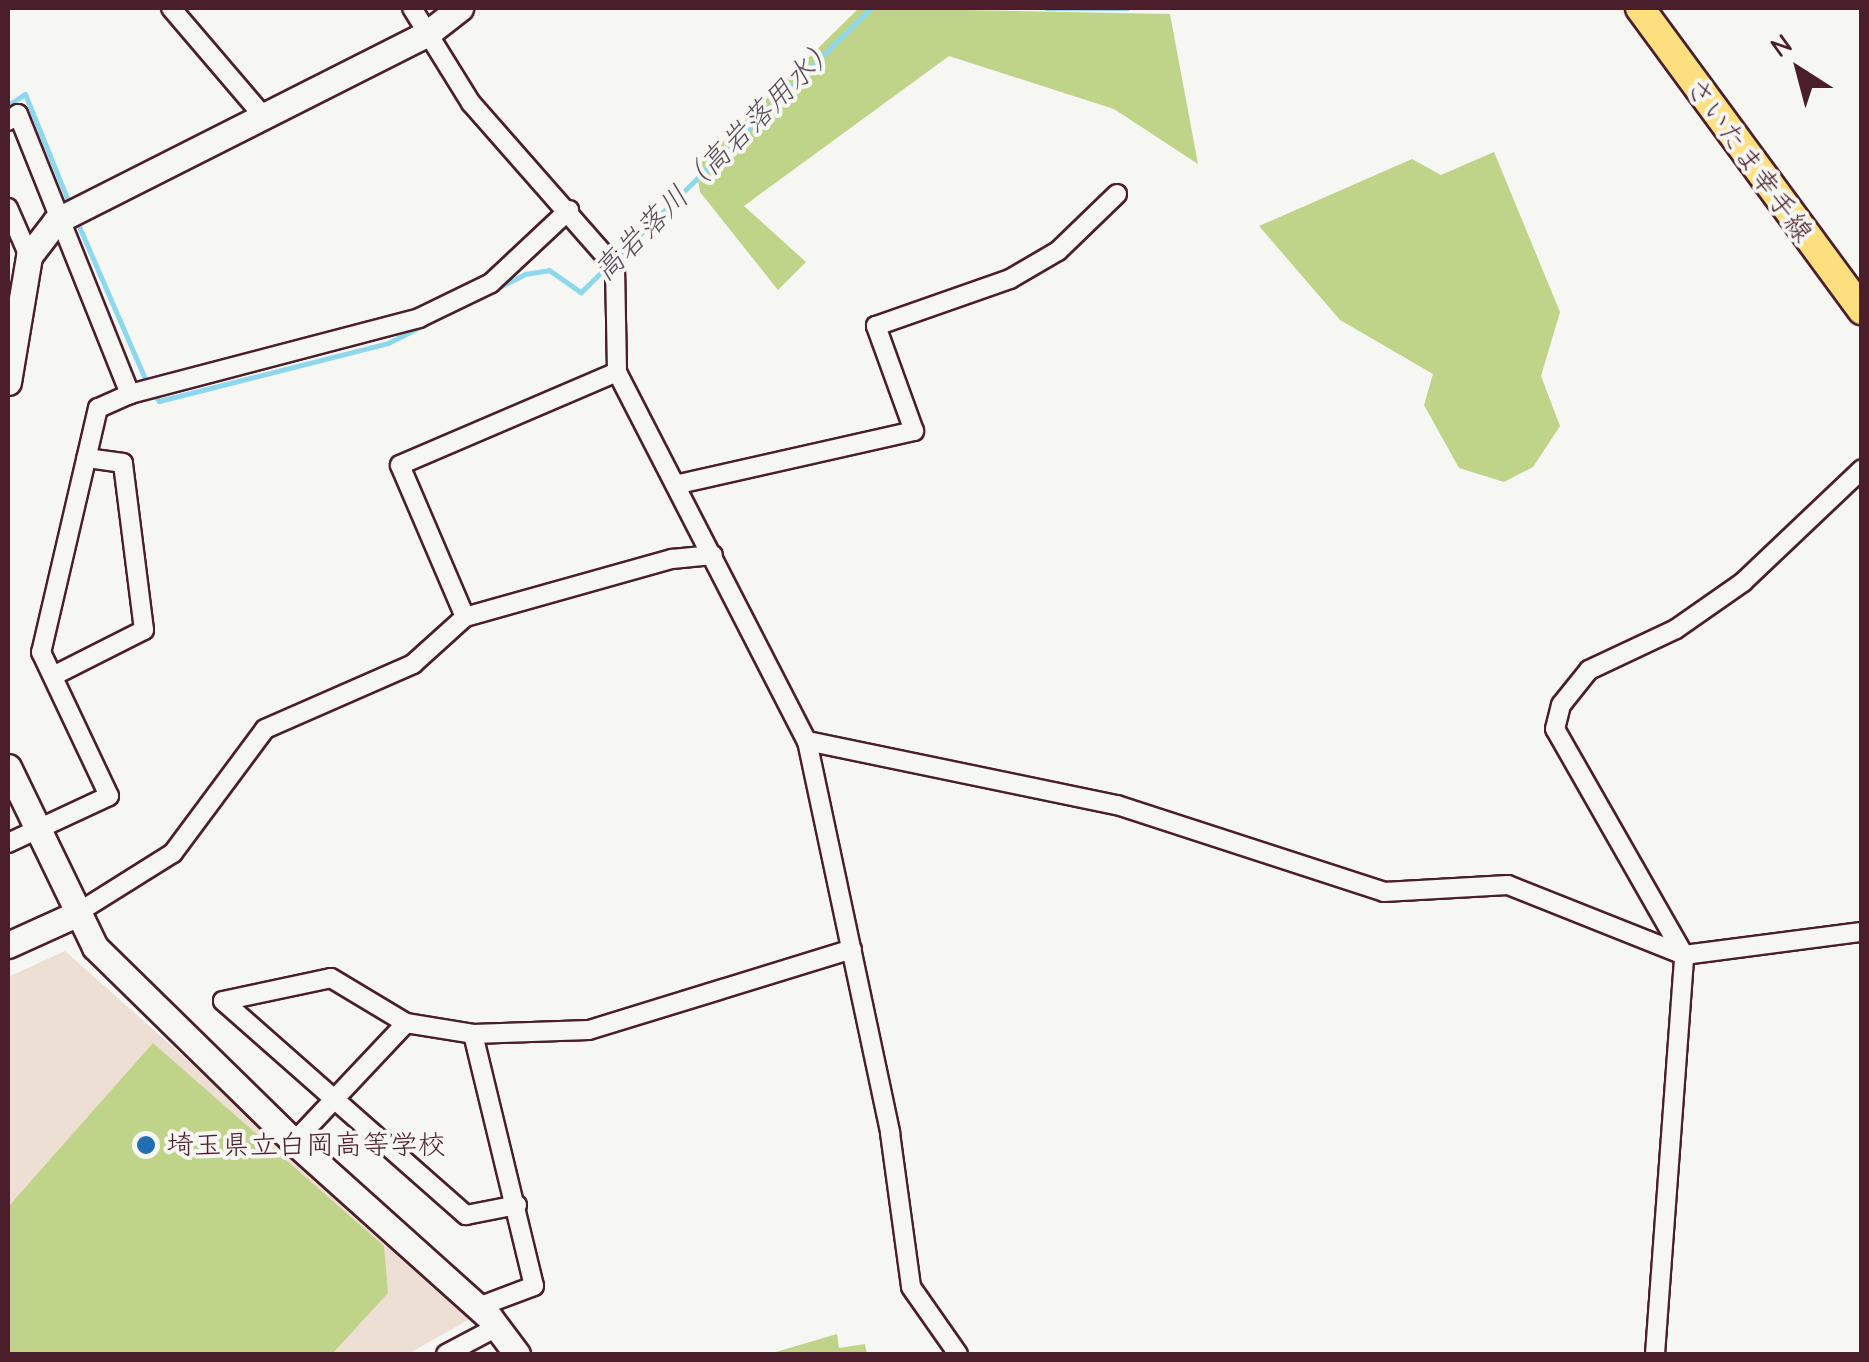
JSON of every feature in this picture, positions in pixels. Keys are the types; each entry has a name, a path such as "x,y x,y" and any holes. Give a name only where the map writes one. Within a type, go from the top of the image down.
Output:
{"main road":[{"name":"さいたま幸手線","path":"1640,8 1862,310"}],"street":[{"path":"171,8 264,117"},
{"path":"412,8 470,102 569,210 615,267 617,372 680,484 807,740 852,949 911,1287 958,1354"},
{"path":"8,382 29,256 56,221 428,33 460,8"},
{"path":"8,121 18,114 56,221 89,280 130,394"},
{"path":"680,484 914,431 876,326 1010,279 1058,251 1117,194"},
{"path":"8,208 29,256"},
{"path":"8,843 109,796 40,652 98,408 130,394 419,318 491,283 569,210"},
{"path":"465,617 400,466 617,372"},
{"path":"53,676 144,630 123,463 86,458"},
{"path":"1654,1354 1684,954 1644,873 1556,729 1561,705 1589,670 1676,629 1743,582 1862,468"},
{"path":"8,946 74,914 173,853 265,729 412,664 465,617 672,558 713,555"},
{"path":"807,740 1117,805 1384,892 1508,885 1684,954 1862,932"},
{"path":"8,766 74,914 94,946 294,1142 497,1326 518,1354"},
{"path":"517,1206 466,1215 223,1001 331,978 406,1023 473,1034 589,1030 852,949"},
{"path":"294,1142 406,1023"},
{"path":"473,1034 534,1286 478,1308"},
{"path":"446,1354 497,1326"}],"shaded area":[{"name":"埼玉県立白岡高等学校","path":"65,951 470,1312 468,1320 408,1354 8,1354 8,977"}],"green space":[{"path":"859,8 1170,14 1198,164 1114,109 949,56 744,206 806,262 778,290 700,192 696,168"},
{"path":"1494,152 1560,312 1541,376 1560,426 1533,467 1504,482 1459,468 1424,405 1433,374 1340,320 1259,226 1412,159 1441,175"},
{"name":"埼玉県立白岡高等学校","path":"153,1043 384,1246 388,1293 332,1354 8,1354 8,1207"},
{"path":"837,1334 839,1348 865,1344 867,1354 769,1354"}],"waterway":[{"name":"高岩落川（高岩落用水）","path":"154,395 159,401 388,343 525,274 549,270 581,292 871,8"},
{"name":"高岩落川（高岩落用水）","path":"1046,8 1127,8"},
{"name":"高岩落川（高岩落用水）","path":"8,105 25,94 69,203"},
{"name":"高岩落川（高岩落用水）","path":"75,217 148,386"}],"place":[{"name":"埼玉県立白岡高等学校","path":"146,1145"}]}
